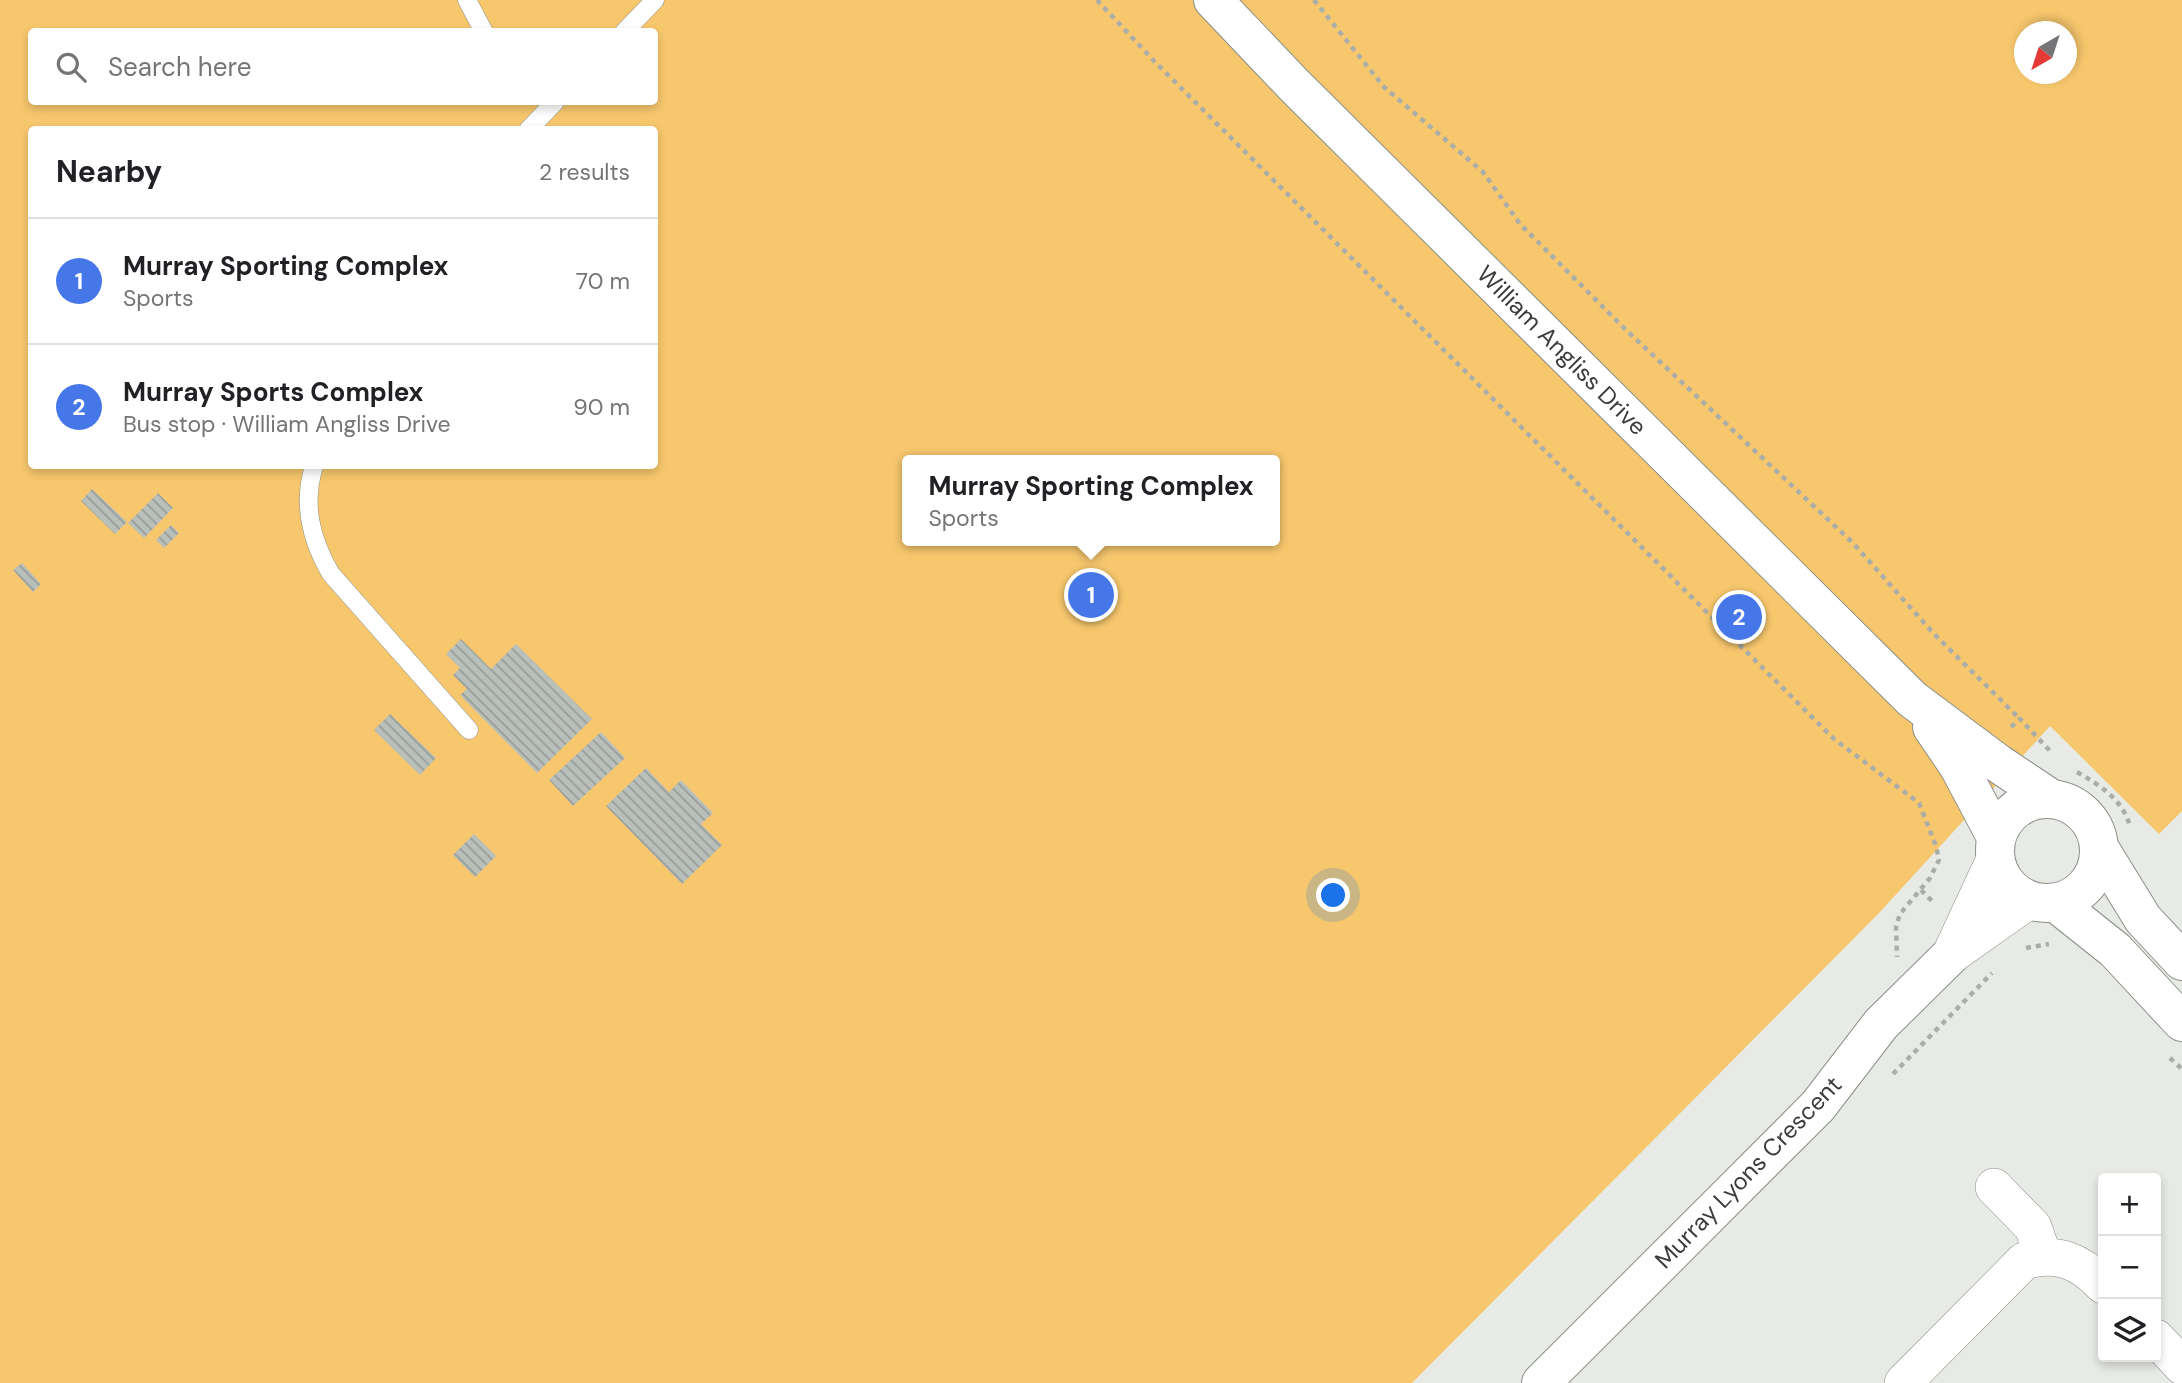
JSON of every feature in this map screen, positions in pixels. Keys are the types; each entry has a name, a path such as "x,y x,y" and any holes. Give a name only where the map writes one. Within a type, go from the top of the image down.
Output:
{"street":[{"name":"William Angliss Drive","path":"1213,0 1304,95 1912,699 2050,798"},
{"name":"William Angliss Drive","path":"1912,699 1959,767 1996,848"},
{"path":"2182,961 2143,919 2116,841 2095,830 2084,814 2068,803 2050,798 2032,801 2016,808 2003,821 1996,848 2001,877 2013,891 2042,901 2115,950 2182,1022"},
{"path":"2042,901 2074,896 2088,884 2116,841"},
{"name":"Murray Lyons Crescent","path":"1950,956 1996,848"},
{"name":"Murray Lyons Crescent","path":"1541,1383 1818,1105 1896,1008 1950,956 2042,901"},
{"path":"1994,1187 2033,1227 2043,1255"},
{"path":"1903,1383 2024,1261 2043,1255 2064,1257 2089,1270 2098,1280"},
{"path":"2161,1343 2182,1366"}],"lane":[{"path":"467,0 482,28"},
{"path":"628,28 655,0"},
{"path":"531,126 549,105"},
{"path":"314,469 308,503 311,528 318,552 331,574 469,730"}],"path":[{"path":"1097,0 1146,53 1834,739 1919,803 1937,846 1939,860 1921,890 1900,914 1896,926 1896,1008"},
{"path":"1314,0 1384,87 1483,172 1520,224 1624,328 1852,542 1934,634 2054,755"},
{"path":"2006,733 2020,719"},
{"path":"2074,770 2111,794 2126,812 2116,841"},
{"path":"1921,890 1932,901"}],"shaded area":[{"path":"0,0 2182,0 2182,811 2159,834 2050,726 1880,912 1412,1383 0,1383"}],"building":[{"path":"92,489 127,522 115,534 81,501"},
{"path":"158,493 173,508 144,538 128,523"},
{"path":"171,525 179,533 164,548 156,540"},
{"path":"22,563 41,584 33,592 13,570"},
{"path":"461,639 491,669 516,644 592,719 537,773 460,695 467,689 453,675 460,668 446,654"},
{"path":"390,714 436,758 420,775 374,730"},
{"path":"601,732 625,758 573,806 549,780"},
{"path":"646,768 669,792 681,780 713,813 701,824 722,845 682,884 606,806"},
{"path":"474,834 496,856 475,877 453,855"}],"place":[{"name":"Murray Sporting Complex","path":"1091,595"},
{"name":"Murray Sports Complex","path":"1739,617"}]}
